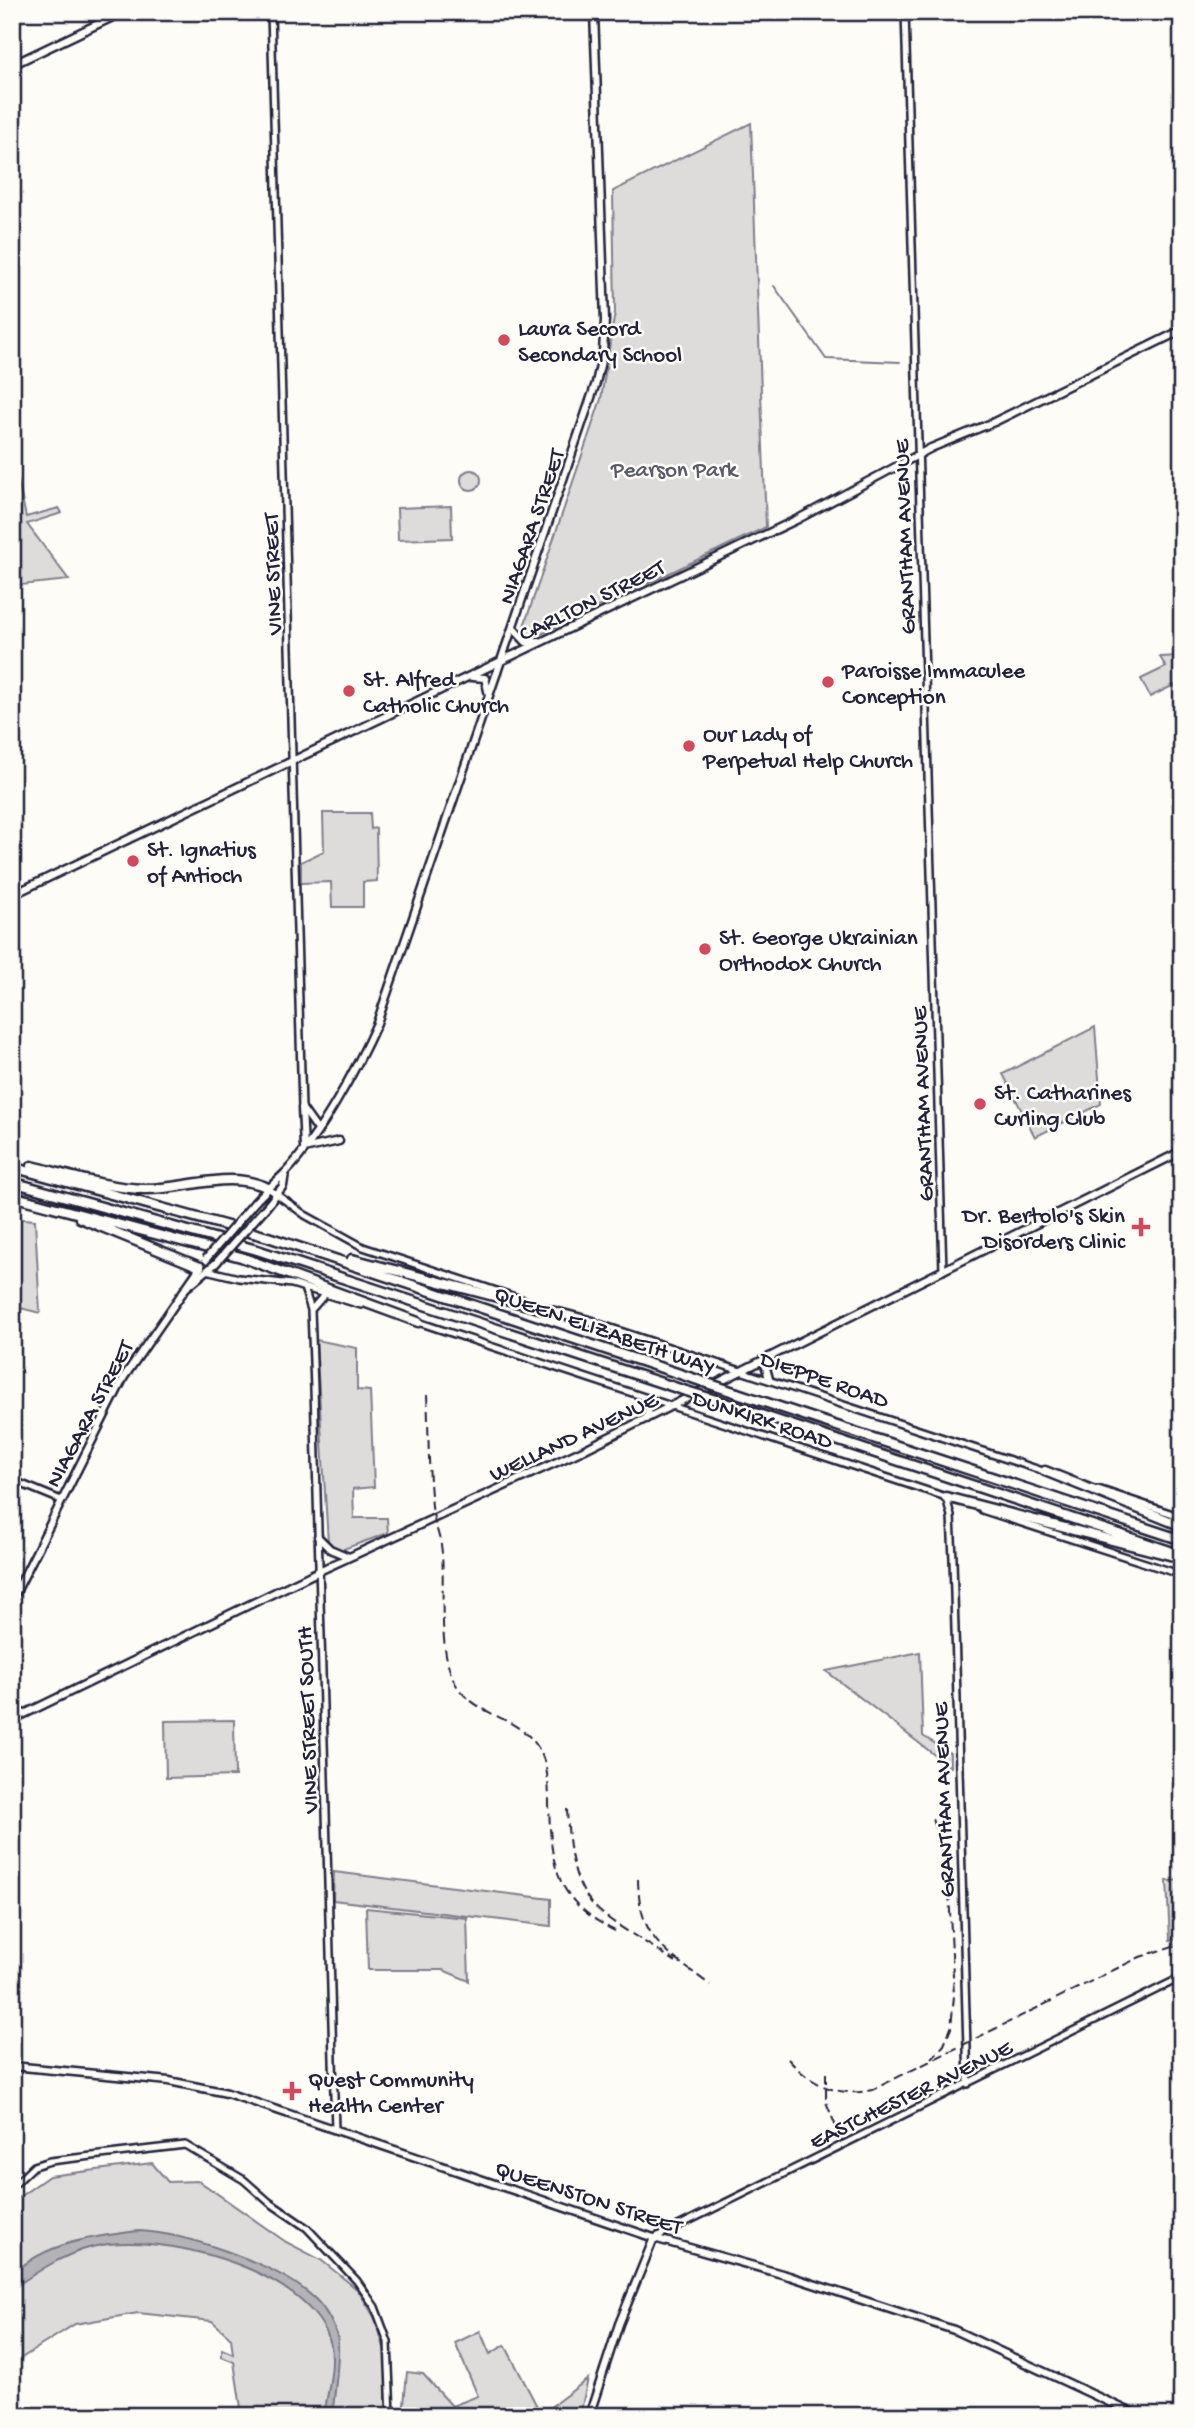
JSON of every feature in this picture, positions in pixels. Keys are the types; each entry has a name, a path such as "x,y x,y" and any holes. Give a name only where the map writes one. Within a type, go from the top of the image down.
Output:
{"highway":[{"path":"12,1164 110,1185 143,1189 215,1180 244,1180 268,1188"},
{"name":"QUEEN ELIZABETH WAY","path":"12,1164 305,1249 1182,1541"},
{"name":"QUEEN ELIZABETH WAY","path":"12,1182 257,1250 716,1400 1182,1557"},
{"path":"12,1196 274,1268 418,1322"},
{"path":"46,1204 200,1267"},
{"path":"305,1249 593,1322"},
{"path":"1045,1471 1182,1526"},
{"path":"946,1497 1182,1557"}],"main road":[{"path":"12,65 123,12"},
{"name":"NIAGARA STREET","path":"12,1600 142,1345 206,1259 304,1149 362,1057 377,1023 503,661 596,383 603,352 603,220 594,12"},
{"name":"CARLTON STREET","path":"12,895 806,515 917,456 1182,330"},
{"path":"514,628 526,642 541,641"},
{"path":"470,677 485,678 489,700"},
{"path":"302,1108 304,1149 339,1141"},
{"name":"WELLAND AVENUE","path":"12,1720 320,1571 673,1407 1182,1151"},
{"name":"NIAGARA STREET","path":"187,1287 210,1271 267,1206 283,1186 285,1173"},
{"path":"200,1267 210,1271"},
{"path":"769,1379 765,1364 770,1357"},
{"path":"645,1398 649,1408 645,1419"},
{"path":"318,1537 330,1549 351,1557"},
{"name":"QUEENSTON STREET","path":"12,2066 208,2088 654,2238 789,2276 965,2334 1139,2416"},
{"path":"589,2416 619,2324 654,2238"}],"street":[{"name":"VINE STREET","path":"271,12 302,1108"},
{"name":"GRANTHAM AVENUE","path":"905,12 943,1271"},
{"path":"302,1108 317,1129"},
{"name":"DIEPPE ROAD","path":"268,1188 331,1230 377,1253 745,1370 1182,1517"},
{"name":"DUNKIRK ROAD","path":"210,1271 304,1287 418,1322 946,1497"},
{"name":"VINE STREET SOUTH","path":"304,1287 311,1310 335,2130"},
{"path":"311,1310 326,1294"},
{"path":"12,1480 61,1500"},
{"name":"GRANTHAM AVENUE","path":"946,1497 951,1516 968,2084"},
{"path":"951,1516 956,1506 966,1503 1182,1576"},
{"name":"EASTCHESTER AVENUE","path":"654,2238 1182,1977"},
{"path":"12,2187 34,2166 50,2161 185,2145 244,2180 307,2228 357,2281 375,2307 388,2342 391,2416"}],"green space":[{"name":"Pearson Park","path":"751,123 766,527 527,641 521,635 601,399 615,312 613,191"},
{"path":"467,470 475,470 481,480 475,490 467,490 461,484 461,476"},
{"path":"12,474 17,476 26,517 59,508 62,513 27,524 69,580 12,586"},
{"path":"451,506 452,538 398,540 397,508"},
{"path":"1182,656 1182,699 1174,685 1150,697 1141,679 1166,667 1160,657"},
{"path":"323,813 370,813 371,829 376,828 377,881 363,882 363,907 332,907 331,882 301,883 301,862 324,851"},
{"path":"1095,1027 1101,1104 1035,1137 1003,1074"},
{"path":"12,1218 35,1220 40,1313 12,1306"},
{"path":"316,1340 357,1348 357,1390 370,1391 374,1487 353,1489 354,1518 387,1518 388,1533 341,1550 328,1543"},
{"path":"920,1652 923,1736 950,1753 950,1767 826,1671"},
{"path":"234,1720 235,1776 166,1778 165,1721"},
{"path":"334,1872 551,1899 551,1926 333,1900"},
{"path":"1182,1880 1182,1937 1170,1940 1167,1881"},
{"path":"366,1908 467,1918 469,1981 443,1970 368,1970"},
{"path":"152,2163 168,2182 199,2181 286,2242 321,2260 358,2290 376,2320 386,2355 386,2415 245,2416 241,2408 234,2362 222,2357 222,2349 233,2354 231,2338 212,2321 138,2313 75,2324 12,2364 12,2202 49,2176"},
{"path":"480,2331 490,2354 505,2345 541,2414 588,2379 582,2406 574,2416 403,2416 407,2372 423,2374 452,2406 478,2396 455,2343"}],"shaded area":[{"path":"139,2231 181,2238 230,2252 296,2284 316,2300 330,2320 338,2342 332,2416 324,2416 332,2369 332,2351 316,2316 293,2294 263,2275 228,2261 191,2250 154,2244 121,2243 92,2247 70,2254 12,2289 12,2275 25,2264 55,2248 88,2238"}],"waterway":[{"path":"774,286 826,359 900,362"}],"railway":[{"path":"427,1395 431,1492 443,1568 444,1642 452,1676 468,1699 514,1725 534,1741 547,1772 552,1846 560,1880 580,1907 615,1931"},
{"path":"567,1809 570,1844 582,1890 593,1905 608,1918 676,1962"},
{"path":"932,1819 948,1869 954,1996 951,2028 944,2045 932,2058"},
{"path":"638,1879 643,1917 650,1931 668,1953 710,1985"},
{"path":"788,2059 806,2076 825,2087 848,2092 872,2090 1140,1957 1182,1943"},
{"path":"826,2073 826,2102 839,2134"}],"place":[{"name":"Laura Secord Secondary School","path":"504,340"},
{"name":"Paroisse Immaculee Conception","path":"828,682"},
{"name":"St. Alfred Catholic Church","path":"349,691"},
{"name":"Our Lady of Perpetual Help Church","path":"689,746"},
{"name":"St. Ignatius of Antioch","path":"133,861"},
{"name":"St. George Ukrainian Orthodox Church","path":"705,949"},
{"name":"St. Catharines Curling Club","path":"980,1104"},
{"name":"Dr. Bertolo's Skin Disorders Clinic","path":"1141,1227"},
{"name":"Quest Community Health Center","path":"292,2091"}]}
